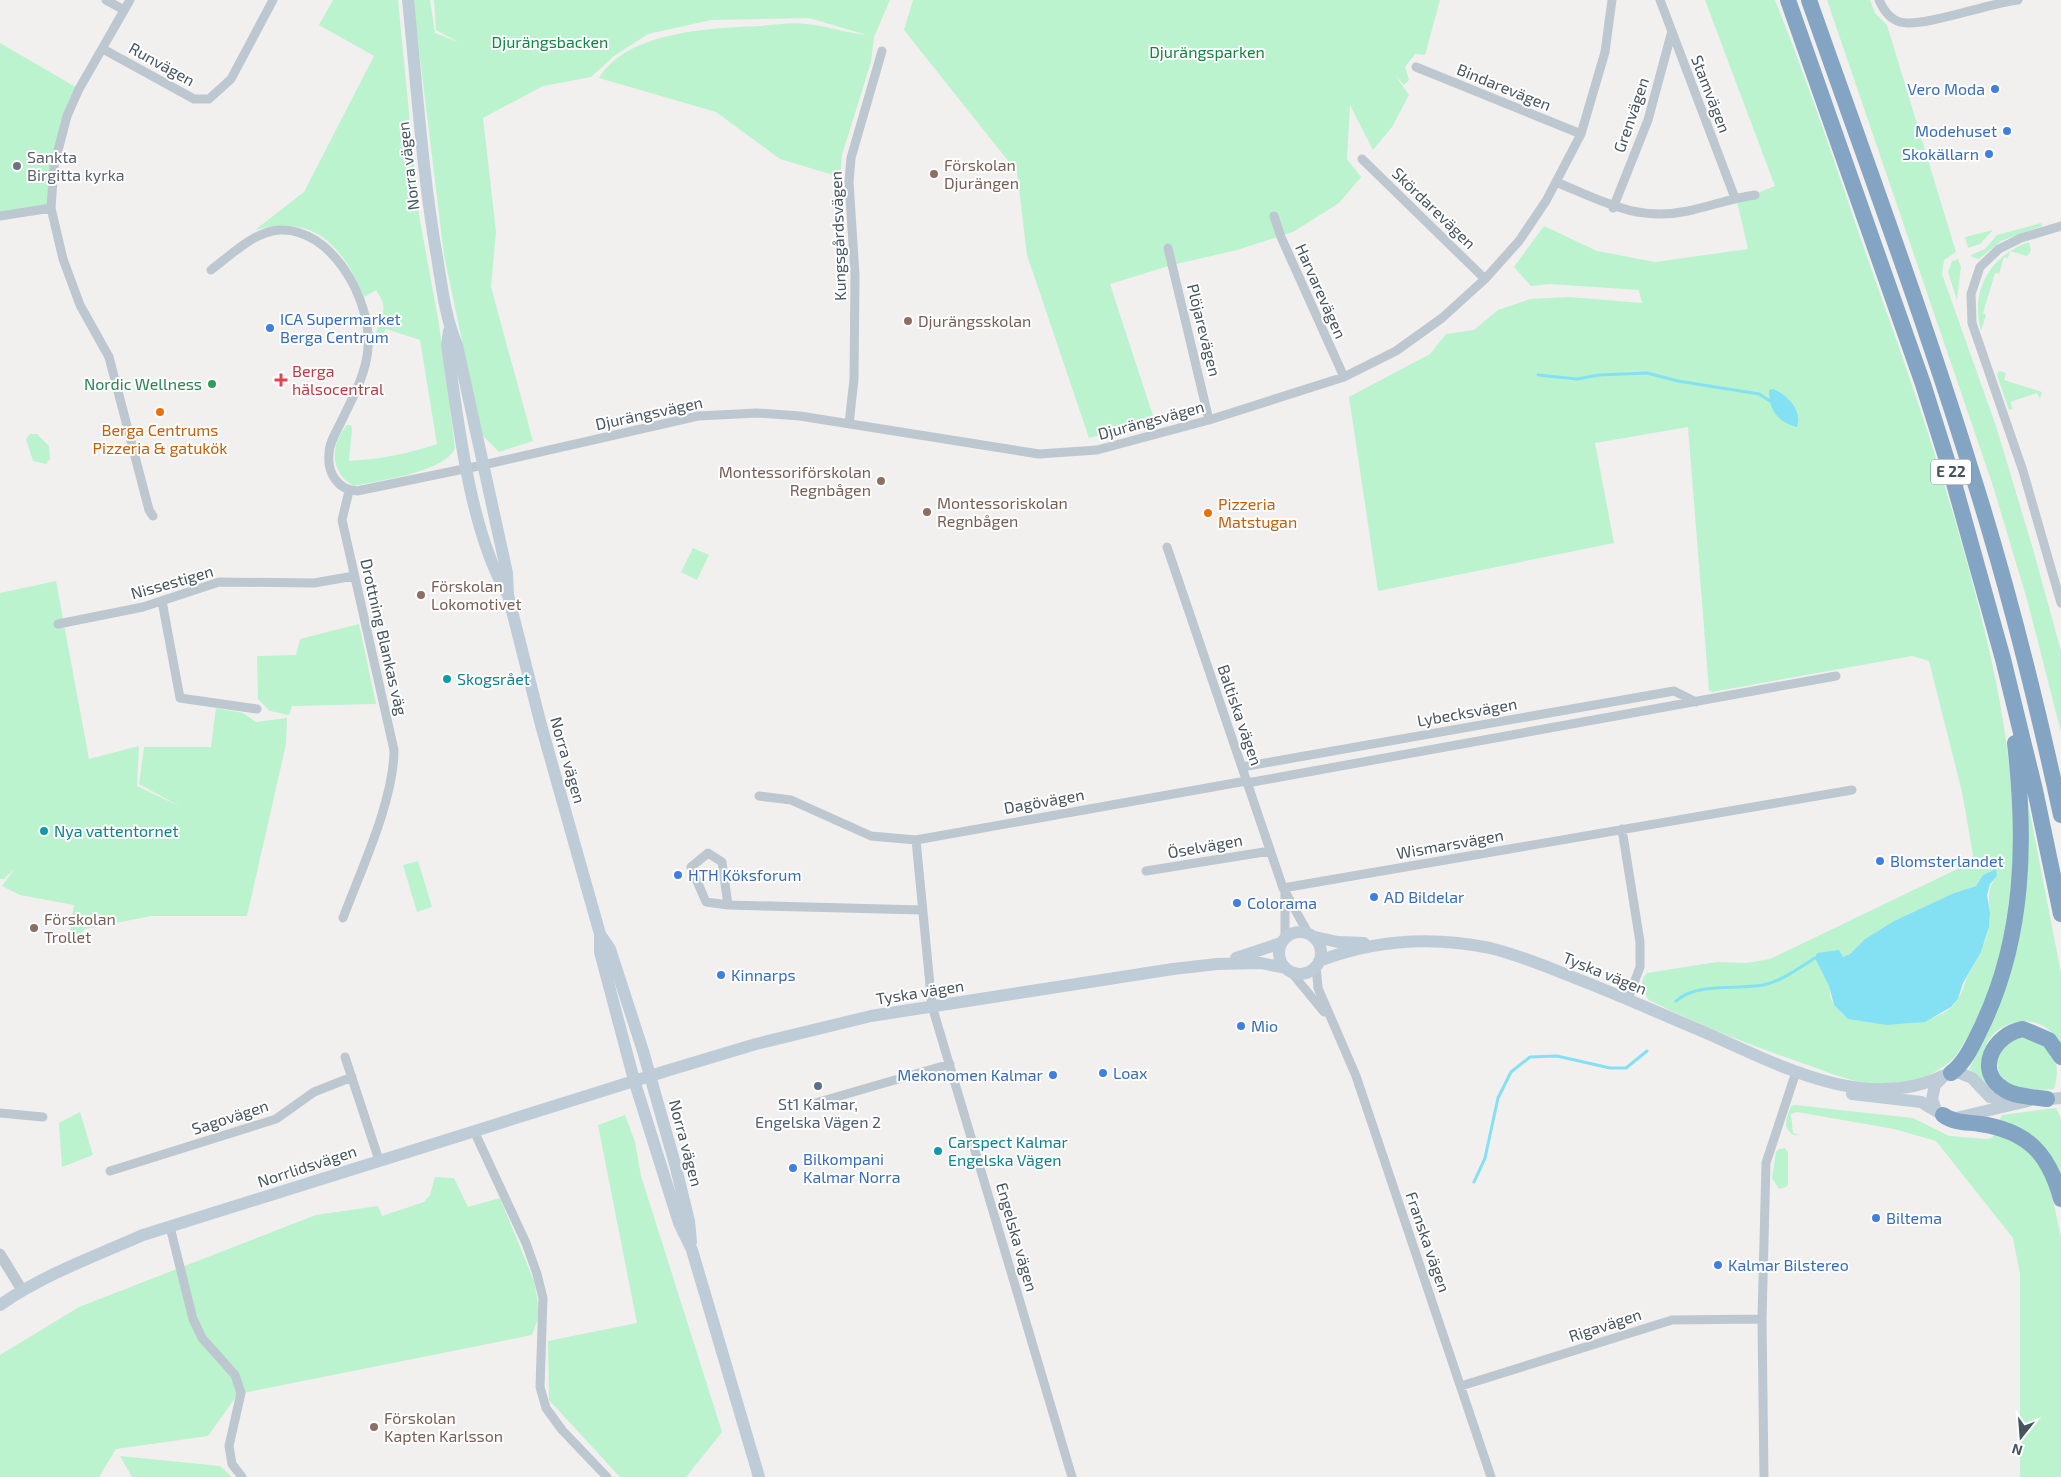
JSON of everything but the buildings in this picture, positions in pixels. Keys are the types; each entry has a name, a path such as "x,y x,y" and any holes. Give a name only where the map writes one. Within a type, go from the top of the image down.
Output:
{"highway":[{"name":"E 22","path":"1788,0 1923,384 1960,503 2003,659 2035,790 2061,914"},
{"name":"E 22","path":"1809,0 1941,377 1994,547 2027,667 2061,815"},
{"path":"1948,1074 1962,1064 1992,1005 2002,979 2016,917 2020,884 2021,809 2003,659"},
{"path":"2027,667 2061,769"},
{"path":"2053,1099 2013,1093 2001,1087 1992,1074 1991,1055 1995,1044 2004,1036 2024,1029 2049,1040 2061,1056"},
{"path":"1940,1113 1958,1122 1994,1126 2028,1141 2048,1162 2061,1199"}],"main road":[{"name":"Norra vägen","path":"408,0 422,158 449,328 447,345 467,469 489,551 497,575 508,594"},
{"name":"Norra vägen","path":"449,328 457,345 507,573 508,594 541,725 600,934 600,952 634,1080 679,1223 692,1250 759,1477"},
{"path":"1295,932 1312,935 1321,949 1317,964 1305,973 1288,970 1279,955 1283,941 1295,932"},
{"name":"Norra vägen","path":"600,934 610,950 650,1075 689,1221 692,1250"},
{"name":"Tyska vägen","path":"1312,935 1338,942 1439,942 1490,948 1536,963 1628,999 1802,1074 1855,1094 1921,1102 1940,1113"},
{"name":"Tyska vägen","path":"1217,964 1259,952 1283,941"},
{"name":"Tyska vägen","path":"1317,964 1379,943"},
{"name":"Tyska vägen","path":"634,1080 871,1016 1161,970 1217,964 1271,963 1288,970"},
{"name":"Tyska vägen","path":"1802,1074 1842,1085 1890,1088 1920,1085 1948,1074"},
{"path":"2028,1100 1961,1117 1940,1113 1932,1099 1935,1085 1948,1074 1967,1075 1990,1097 2001,1100 2053,1099"},
{"name":"Norrlidsvägen","path":"0,1304 22,1290 76,1263 143,1235 634,1080"}],"street":[{"path":"106,0 124,10"},
{"path":"130,0 79,89 67,116 54,166 51,208 63,259 80,305 109,357 149,510 153,516"},
{"name":"Runvägen","path":"103,49 194,99 209,99 231,79 272,0"},
{"name":"Djurängsvägen","path":"483,466 698,416 758,413 800,416 1039,454 1097,450 1208,420 1344,377 1396,351 1442,318 1485,279 1519,241 1556,182 1581,134 1605,52 1612,0"},
{"name":"Stamvägen","path":"1660,0 1734,198"},
{"path":"1879,0 1883,9 1893,19 1902,22 1925,21 2018,0"},
{"name":"Grenvägen","path":"1614,208 1648,120 1672,31"},
{"name":"Kungsgårdsvägen","path":"849,424 854,379 855,275 849,182 851,158 882,51"},
{"name":"Bindarevägen","path":"1416,67 1581,134"},
{"name":"Skördarevägen","path":"1362,159 1485,279"},
{"path":"1556,182 1614,208 1658,214 1686,211 1734,198 1755,195"},
{"path":"0,216 51,208"},
{"name":"Harvarevägen","path":"1274,216 1281,237 1344,377"},
{"path":"2061,226 2021,238 1999,249 1980,267 1971,294 1972,323 2023,471 2061,603"},
{"path":"211,270 253,238 278,230 298,232 316,240 346,270 364,310 368,328 368,348 359,386 331,443 328,454 329,466 340,486 349,491 358,491 483,466"},
{"name":"Plöjarevägen","path":"1168,248 1208,420"},
{"name":"Drottning Blankas väg","path":"343,918 386,802 394,772 394,750 342,520 349,491"},
{"name":"Baltiska vägen","path":"1167,547 1284,890 1312,935"},
{"name":"Nissestigen","path":"58,624 143,607 219,582 314,582 354,576"},
{"path":"162,601 180,698 257,709"},
{"name":"Lybecksvägen","path":"1247,782 1836,676"},
{"name":"Lybecksvägen","path":"1242,767 1674,691 1696,702"},
{"name":"Dagövägen","path":"759,796 791,800 871,836 916,840 1247,782"},
{"name":"Wismarsvägen","path":"1284,890 1852,790"},
{"path":"1622,829 1640,942 1640,967 1628,999"},
{"path":"916,840 932,1006"},
{"name":"Öselvägen","path":"1146,871 1270,851"},
{"path":"728,905 722,862 708,853 691,867 706,902 728,905 922,910"},
{"name":"Baltiska vägen","path":"1283,941 1284,890"},
{"name":"Franska vägen","path":"1317,964 1318,988 1329,1018 1356,1076 1491,1477"},
{"name":"Franska vägen","path":"1288,970 1329,1018"},
{"name":"Engelska vägen","path":"932,1006 1072,1477"},
{"path":"345,1057 380,1160"},
{"path":"812,1104 950,1064"},
{"path":"1764,1477 1762,1320 1766,1163 1802,1074"},
{"name":"Sagovägen","path":"110,1171 276,1119 314,1092 352,1077"},
{"path":"0,1113 43,1117"},
{"path":"474,1131 526,1243 537,1274 543,1298 540,1378 546,1408 562,1430 607,1477"},
{"path":"170,1227 193,1319 202,1338 235,1375 241,1393 229,1446 232,1464 242,1477"},
{"path":"0,1254 22,1290"},
{"name":"Rigavägen","path":"1461,1386 1672,1320 1762,1320"}],"green space":[{"path":"333,0 398,0 419,215 439,324 455,448 449,456 439,463 425,469 394,478 354,486 340,474 335,458 337,441 347,425 351,425 352,429 349,461 394,456 437,444 420,340 386,329 380,340 377,340 376,335 383,313 381,298 376,290 364,297 346,262 324,238 310,230 294,226 276,226 255,230 304,192 374,56 319,25"},
{"name":"Djurängsbacken","path":"413,0 430,0 435,33 458,42 436,30 434,0 890,0 874,37 871,62 842,155 840,177 780,159 716,112 599,78 612,62 630,50 650,41 695,31 795,23 867,35 809,18 711,20 648,34 614,56 591,77 543,86 483,118 496,232 491,287 533,441 499,452 482,435 444,255"},
{"name":"Djurängsparken","path":"913,0 1440,0 1425,55 1415,54 1405,67 1409,80 1404,85 1395,75 1409,95 1392,127 1373,150 1350,105 1347,159 1361,177 1339,203 1293,232 1237,250 1172,265 1110,284 1155,422 1130,433 1128,428 1089,438 1027,255 1017,172 904,30"},
{"path":"1705,0 1775,0 1815,107 1934,452 1964,552 1995,677 2006,742 2013,809 2013,874 2004,938 1985,1000 1955,1057 1934,1072 1901,1084 1882,1085 1850,1080 1747,1043 1649,1000 1643,990 1642,983 1647,973 1717,962 1747,963 1770,959 1974,861 1962,792 1929,661 1912,656 1712,692 1709,690 1688,427 1595,443 1614,543 1378,591 1349,397 1430,354 1446,334 1474,330 1498,310 1530,299 1569,297 1642,303 1639,290 1550,284 1531,286 1514,267 1544,226 1597,251 1655,262 1748,249 1737,201 1775,186","holes":["1996,869 1997,876 1990,888 1989,894 1990,919 1988,933 1960,996 1947,1011 1932,1018 1901,1024 1852,1019 1845,1016 1837,1008 1830,995 1830,980 1839,950 1843,957 1850,954 1865,939 1894,921 1954,893 1976,886 1983,875"]},
{"path":"1827,0 1870,0 1875,13 1887,25 1956,252 1944,260 1942,274 1996,426 2061,651 2061,732 2028,603 1993,486"},
{"path":"0,43 79,89 67,116 51,208 0,216"},
{"path":"2041,223 2042,226 2001,241 1979,259 1971,255 1985,249 1997,235"},
{"path":"1993,230 1980,244 1968,248 1965,237"},
{"path":"2029,242 2031,251 2027,256 2011,251"},
{"path":"2010,252 2008,258 2004,257 1999,274 1995,273 1983,313 1986,315 1981,331 1978,302 1981,289 1986,276 2004,256"},
{"path":"1958,259 1961,267 1957,300 1948,272 1952,261"},
{"path":"1999,371 2006,373 2004,380 2042,392 2040,399 2037,393 2010,402 2013,409 2009,410 1997,375"},
{"path":"30,434 37,434 49,446 50,459 46,464 33,461 26,439"},
{"path":"693,548 709,555 697,580 681,572"},
{"path":"56,581 89,759 139,746 137,786 181,807 139,784 144,747 211,747 216,708 243,713 256,722 287,718 286,744 247,916 151,916 85,929 73,944 68,944 74,905 20,895 2,886 15,868 4,879 0,879 0,593"},
{"path":"359,624 376,704 292,706 289,715 270,711 258,699 257,656 296,655 300,639"},
{"path":"2026,793 2061,973 2061,1044 2050,1030 2036,1023 2027,1021 2017,1022 1999,1029 1987,1044 1984,1053 1986,1068 1996,1094 1969,1069 2001,1001 2019,936 2027,868"},
{"path":"418,861 432,907 417,912 403,865"},
{"path":"2015,1036 2038,1040 2053,1057 2057,1067 2054,1089 2024,1089 2007,1082 2001,1076 1997,1056"},
{"path":"1791,1106 1913,1118 1949,1136 1987,1139 1992,1138 1995,1132 2017,1141 2035,1155 2040,1162 2048,1183 2061,1237 2061,1477 2020,1477 2020,1274 2013,1238 1936,1141 1894,1129 1797,1112 1791,1114 1793,1133 1800,1135 1794,1135 1787,1129 1786,1122"},
{"path":"2056,1108 2061,1118 2061,1179 1998,1122 2002,1115"},
{"path":"80,1112 93,1155 62,1167 59,1123"},
{"path":"625,1115 635,1142 641,1176 722,1432 686,1477 620,1477 549,1400 548,1341 637,1323 598,1125"},
{"path":"1785,1148 1788,1153 1788,1184 1786,1187 1779,1189 1772,1178 1776,1152 1779,1149"},
{"path":"435,1177 454,1178 468,1207 500,1198 534,1281 540,1313 532,1335 238,1394 208,1436 116,1449 99,1477 0,1477 0,1355 79,1307 316,1215 378,1206 382,1216 424,1202 430,1195"},
{"path":"120,1456 220,1466 232,1477 132,1477"}],"water":[{"path":"1773,389 1784,395 1796,409 1798,415 1797,427 1780,419 1773,410 1769,390"},
{"path":"1996,869 1997,876 1990,884 1987,895 1990,913 1989,927 1981,952 1963,983 1958,999 1951,1007 1925,1022 1887,1025 1848,1019 1834,1005 1829,986 1815,958 1817,953 1839,950 1843,957 1850,954 1865,939 1894,921 1954,893 1976,886 1983,875"}],"waterway":[{"path":"1538,375 1577,379 1599,375 1647,373 1678,381 1759,394 1770,401"},
{"path":"1676,1001 1695,991 1770,983 1790,974 1815,958"},
{"path":"1474,1182 1485,1158 1498,1098 1511,1072 1530,1057 1557,1056 1610,1068 1626,1068 1647,1051"}],"place":[{"name":"Vero Moda","path":"1995,89"},
{"name":"Modehuset","path":"2007,131"},
{"name":"Skokällarn","path":"1989,154"},
{"name":"Sankta Birgitta kyrka","path":"17,166"},
{"name":"Förskolan Djurängen","path":"934,174"},
{"name":"Djurängsskolan","path":"908,321"},
{"name":"ICA Supermarket Berga Centrum","path":"270,328"},
{"name":"Berga hälsocentral","path":"281,380"},
{"name":"Nordic Wellness","path":"212,384"},
{"name":"Berga Centrums Pizzeria & gatukök","path":"160,412"},
{"name":"Montessoriförskolan Regnbågen","path":"881,481"},
{"name":"Montessoriskolan Regnbågen","path":"927,512"},
{"name":"Pizzeria Matstugan","path":"1208,513"},
{"name":"Förskolan Lokomotivet","path":"421,595"},
{"name":"Skogsrået","path":"447,679"},
{"name":"Nya vattentornet","path":"44,831"},
{"name":"Blomsterlandet","path":"1880,861"},
{"name":"HTH Köksforum","path":"678,875"},
{"name":"AD Bildelar","path":"1374,897"},
{"name":"Colorama","path":"1237,903"},
{"name":"Förskolan Trollet","path":"34,928"},
{"name":"Kinnarps","path":"721,975"},
{"name":"Mio","path":"1241,1026"},
{"name":"Loax","path":"1103,1073"},
{"name":"Mekonomen Kalmar","path":"1053,1075"},
{"name":"St1 Kalmar, Engelska Vägen 2","path":"818,1086"},
{"name":"Carspect Kalmar Engelska Vägen","path":"938,1151"},
{"name":"Bilkompani Kalmar Norra","path":"793,1168"},
{"name":"Biltema","path":"1876,1218"},
{"name":"Kalmar Bilstereo","path":"1718,1265"},
{"name":"Förskolan Kapten Karlsson","path":"374,1427"}]}
